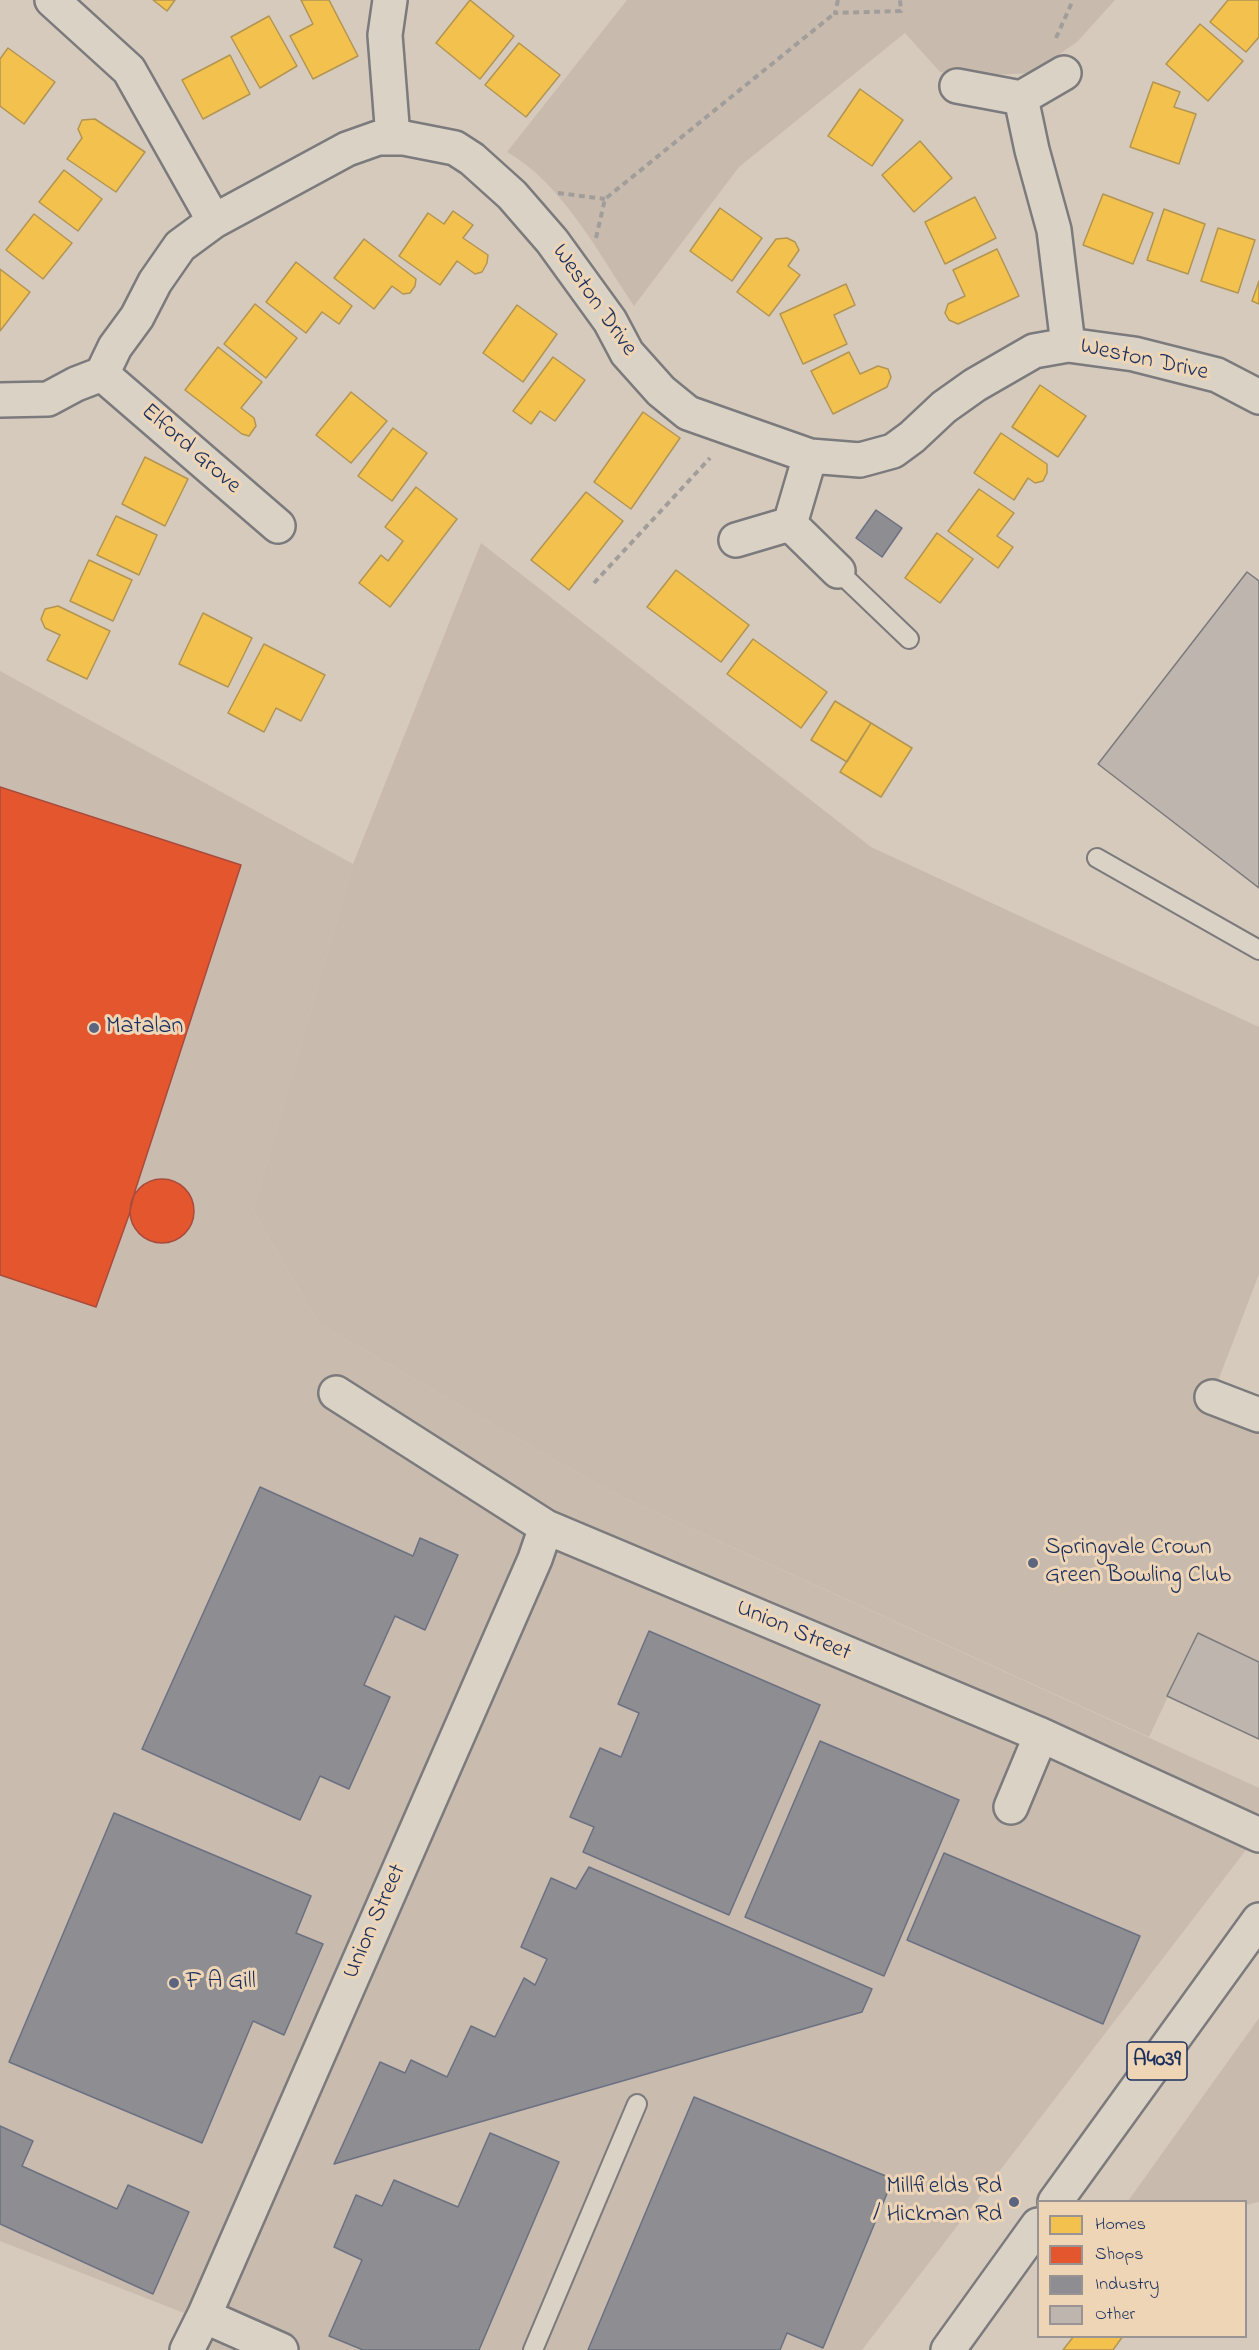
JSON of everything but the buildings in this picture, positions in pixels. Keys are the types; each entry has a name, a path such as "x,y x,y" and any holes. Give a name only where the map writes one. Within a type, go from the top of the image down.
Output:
{"street":[{"path":"52,0 129,70 214,221"},
{"path":"390,0 385,35 393,138"},
{"path":"957,86 1021,98 1064,73"},
{"path":"1021,98 1032,150 1054,230 1068,345"},
{"name":"Weston Drive","path":"102,374 115,347 137,317 155,282 180,246 214,221 347,149 378,138 404,138 455,148 472,159 513,195 552,241 610,321 627,353 661,391 688,412 810,456 860,460 893,451 912,437 944,407 975,385 1034,351 1068,345 1134,354 1217,375 1259,397"},
{"path":"0,400 48,399 76,384 102,374"},
{"name":"Elford Grove","path":"102,374 278,526"},
{"path":"790,524 810,456"},
{"path":"736,540 790,524"},
{"path":"790,524 838,571"},
{"name":"Union Street","path":"336,1393 546,1527 1041,1735 1259,1834"},
{"path":"1212,1397 1259,1415"},
{"name":"Union Street","path":"187,2350 204,2316 530,1570 546,1527"},
{"path":"1011,1807 1041,1735"},
{"name":"A4039","path":"1056,2200 1259,1920"},
{"path":"948,2350 1037,2225"},
{"path":"204,2316 280,2350"}],"lane":[{"path":"838,571 909,639"},
{"path":"1097,858 1259,950"},
{"path":"533,2350 637,2104"}],"path":[{"path":"835,13 838,0"},
{"path":"585,287 605,199 835,13 901,11 900,0"},
{"path":"594,583 735,430"}],"shaded area":[{"path":"627,0 1115,0 1077,42 1032,73 991,75 940,72 905,33 739,167 634,306 578,221 562,201 527,165 507,152"},
{"path":"481,543 871,847 1259,1027 1259,1274 1208,1407 1259,1429 1259,1662 1198,1633 1149,1737 609,1491 319,1324 253,1211 353,864"},
{"path":"0,671 353,864 253,1211 319,1324 609,1491 1259,1788 1259,1833 862,2350 168,2350 184,2313 0,2241"},
{"path":"1259,2018 1259,2202 1247,2205 1247,2200 1129,2200"}],"place":[{"name":"Matalan","path":"94,1028"},
{"name":"Springvale Crown Green Bowling Club","path":"1033,1563"},
{"name":"F A Gill","path":"174,1983"},
{"name":"Millfields Rd / Hickman Rd","path":"1014,2202"}]}
